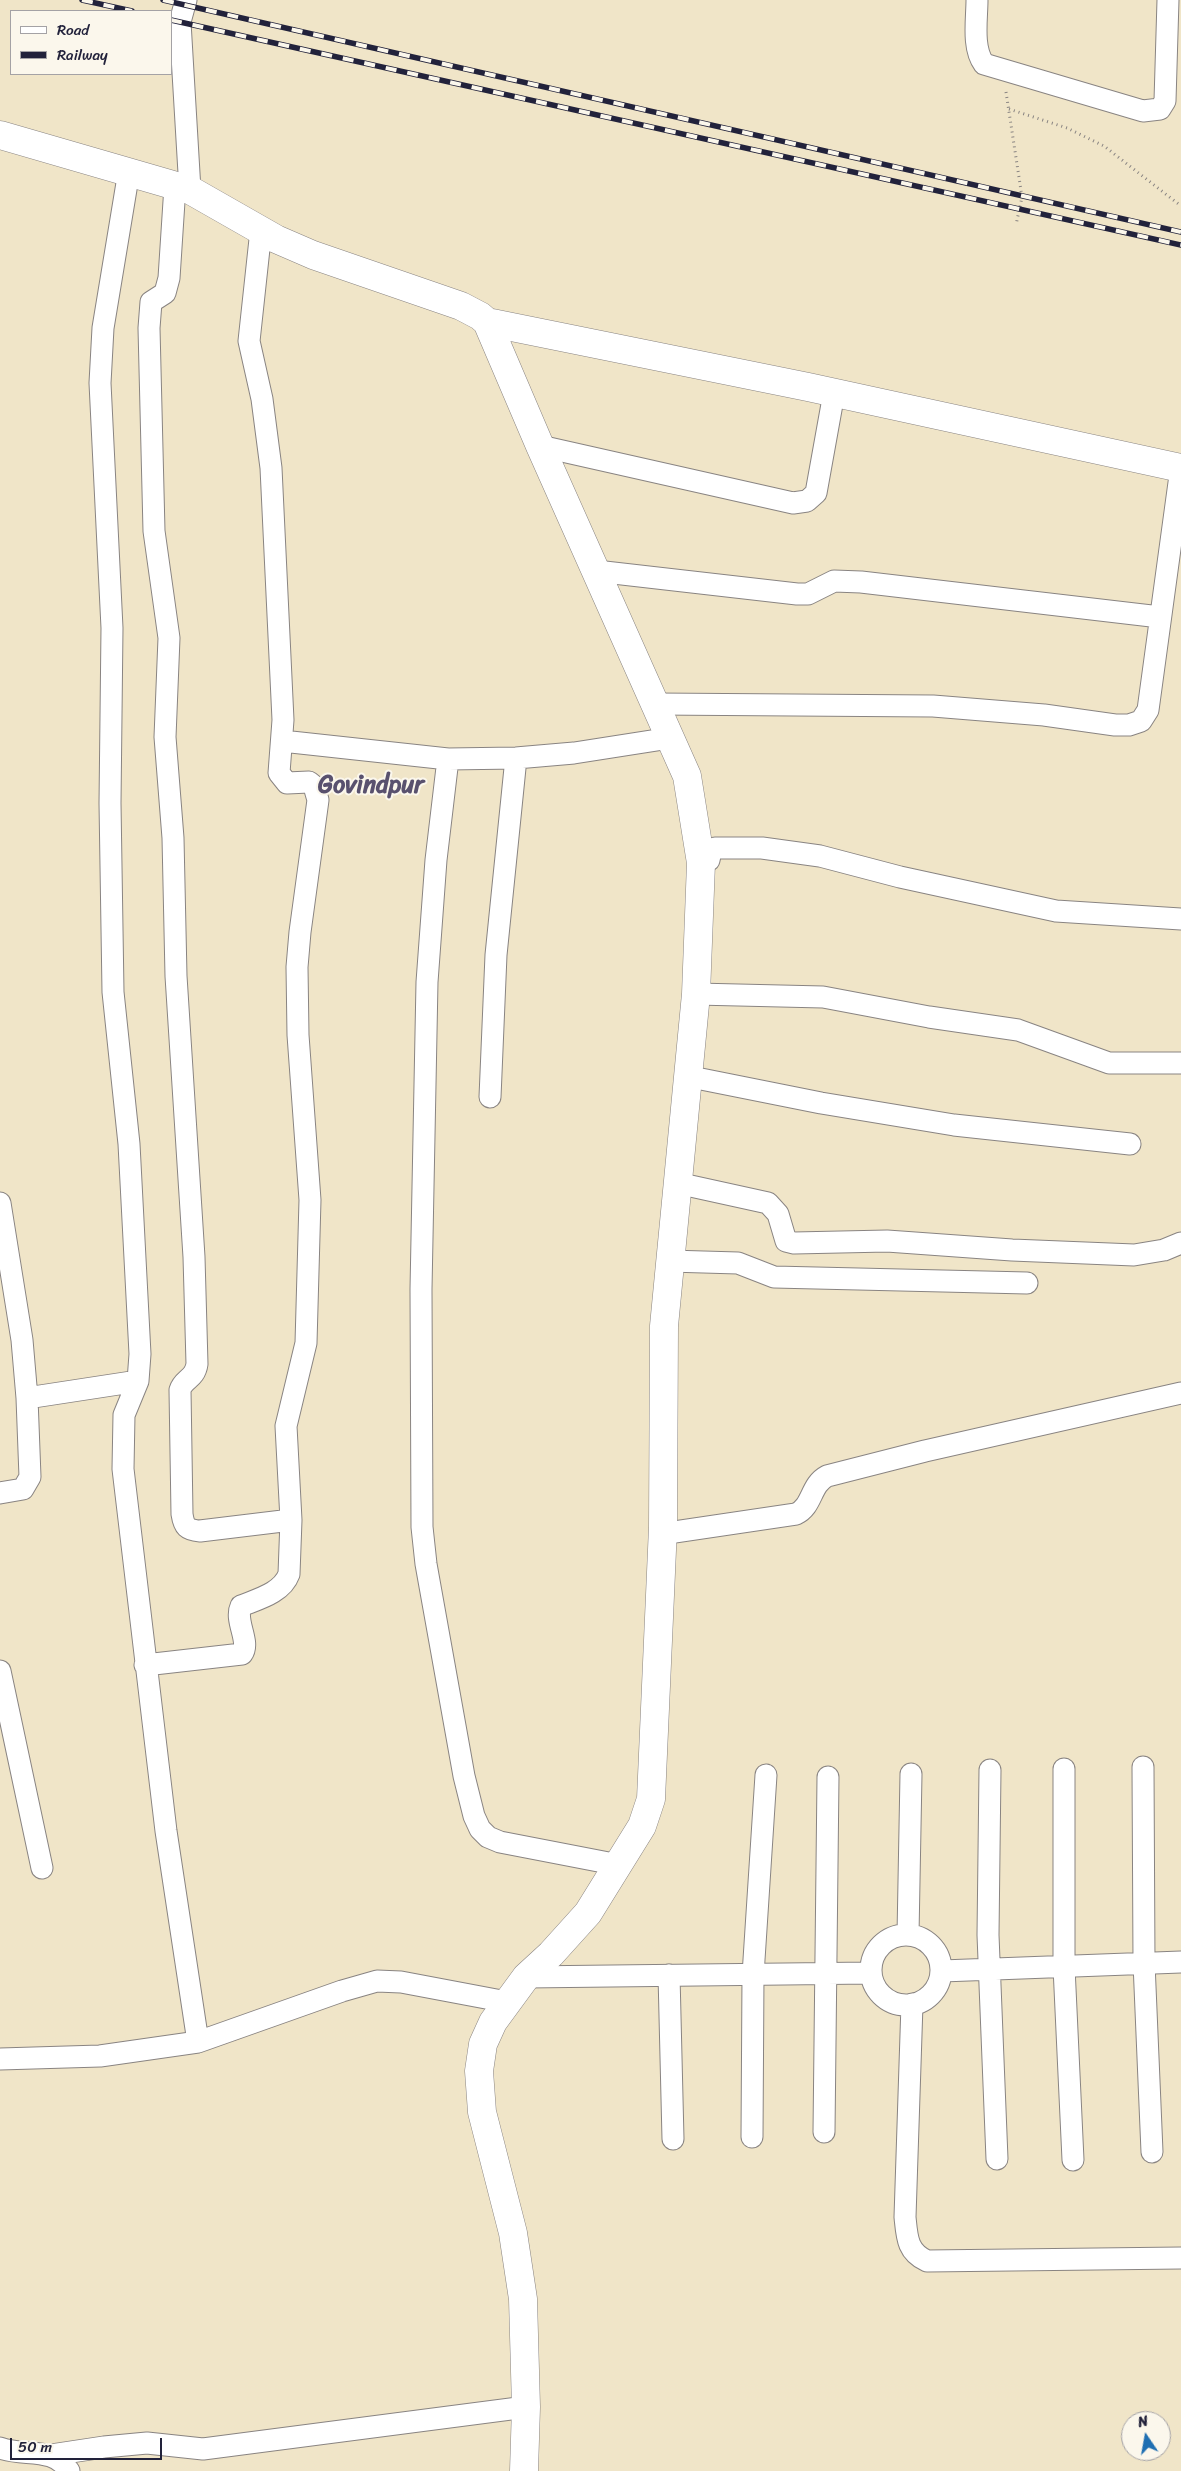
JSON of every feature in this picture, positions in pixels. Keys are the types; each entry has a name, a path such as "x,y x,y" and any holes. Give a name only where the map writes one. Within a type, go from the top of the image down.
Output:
{"main road":[{"path":"0,135 129,171 182,188 261,230 314,255 461,306 487,322 687,776 701,863 696,994 686,1076 664,1326 661,1534 651,1799 642,1826 588,1913 551,1954 526,1977 493,2022 483,2044 479,2071 482,2112 513,2234 523,2298 526,2407 524,2471"},
{"path":"487,322 834,393 1181,468"}],"street":[{"path":"186,0 180,22 182,188 169,278 164,293 151,302 149,328 154,531 169,638 166,737 172,838 176,976 194,1257 197,1364 194,1376 180,1390 182,1514 183,1524 187,1529 200,1531 291,1520"},
{"path":"977,0 980,57 984,64 1143,110 1160,109 1165,101 1168,0"},
{"path":"129,171 103,328 100,383 112,628 110,803 114,992 130,1163 140,1354 138,1381 124,1415 123,1460 145,1666 167,1841 198,2042"},
{"path":"145,1666 237,1655 244,1652 239,1611 241,1606 277,1591 287,1580 291,1520 286,1426 306,1343 310,1200 297,1026 297,967 318,800 317,791 308,782 287,783 280,777 282,740 271,468 262,399 249,341 261,230"},
{"path":"540,446 793,503 807,500 816,492 834,393"},
{"path":"655,704 933,706 1044,715 1115,725 1129,725 1141,720 1148,710 1181,468"},
{"path":"596,571 797,594 808,594 834,581 860,582 1160,617"},
{"path":"282,740 448,759 516,758 574,754 670,738"},
{"path":"490,1097 496,955 516,758"},
{"path":"448,759 436,860 427,982 424,1088 420,1455 422,1527 426,1564 464,1776 474,1816 480,1829 488,1838 500,1842 619,1865"},
{"path":"701,863 709,860 711,851 715,848 762,848 820,856 918,881 1056,911 1181,919"},
{"path":"696,994 824,997 929,1017 1018,1030 1109,1063 1181,1063"},
{"path":"686,1076 821,1103 954,1125 1130,1144"},
{"path":"676,1184 768,1203 778,1214 786,1241 794,1243 887,1241 1012,1250 1134,1255 1164,1250 1181,1243"},
{"path":"0,1203 22,1340 27,1398 30,1477 23,1488 0,1493"},
{"path":"669,1261 738,1263 774,1277 1027,1283"},
{"path":"27,1398 138,1381"},
{"path":"661,1534 796,1514 807,1505 815,1484 827,1476 925,1451 1181,1393"},
{"path":"0,1670 42,1868"},
{"path":"1143,1768 1144,1964 1152,2152"},
{"path":"1064,1769 1064,1967 1072,2160"},
{"path":"990,1770 988,1969 997,2159"},
{"path":"908,1935 911,1774"},
{"path":"752,2137 753,1975 766,1776"},
{"path":"824,2132 828,1778"},
{"path":"908,1935 930,1946 939,1958 942,1971 936,1990 928,1999 912,2004 892,2002 882,1996 870,1973 876,1953 883,1944 892,1937 908,1935"},
{"path":"942,1971 1181,1962"},
{"path":"526,1977 870,1973"},
{"path":"669,1975 673,2139"},
{"path":"0,2059 100,2056 198,2042 342,1991 377,1981 401,1982 507,2002"},
{"path":"912,2004 905,2217 909,2244 917,2257 927,2261 1181,2258"},
{"path":"0,2448 51,2455 147,2443 203,2449 526,2407"},
{"path":"51,2455 64,2463 69,2471"}],"path":[{"path":"1001,70 1009,109 1022,197 1016,225"},
{"path":"1009,109 1067,128 1104,146 1181,206"}],"railway":[{"path":"82,0 127,10"},
{"path":"163,0 1181,232"},
{"path":"172,20 1181,245"}],"district":[{"name":"Govindpur","path":"371,786"}]}
